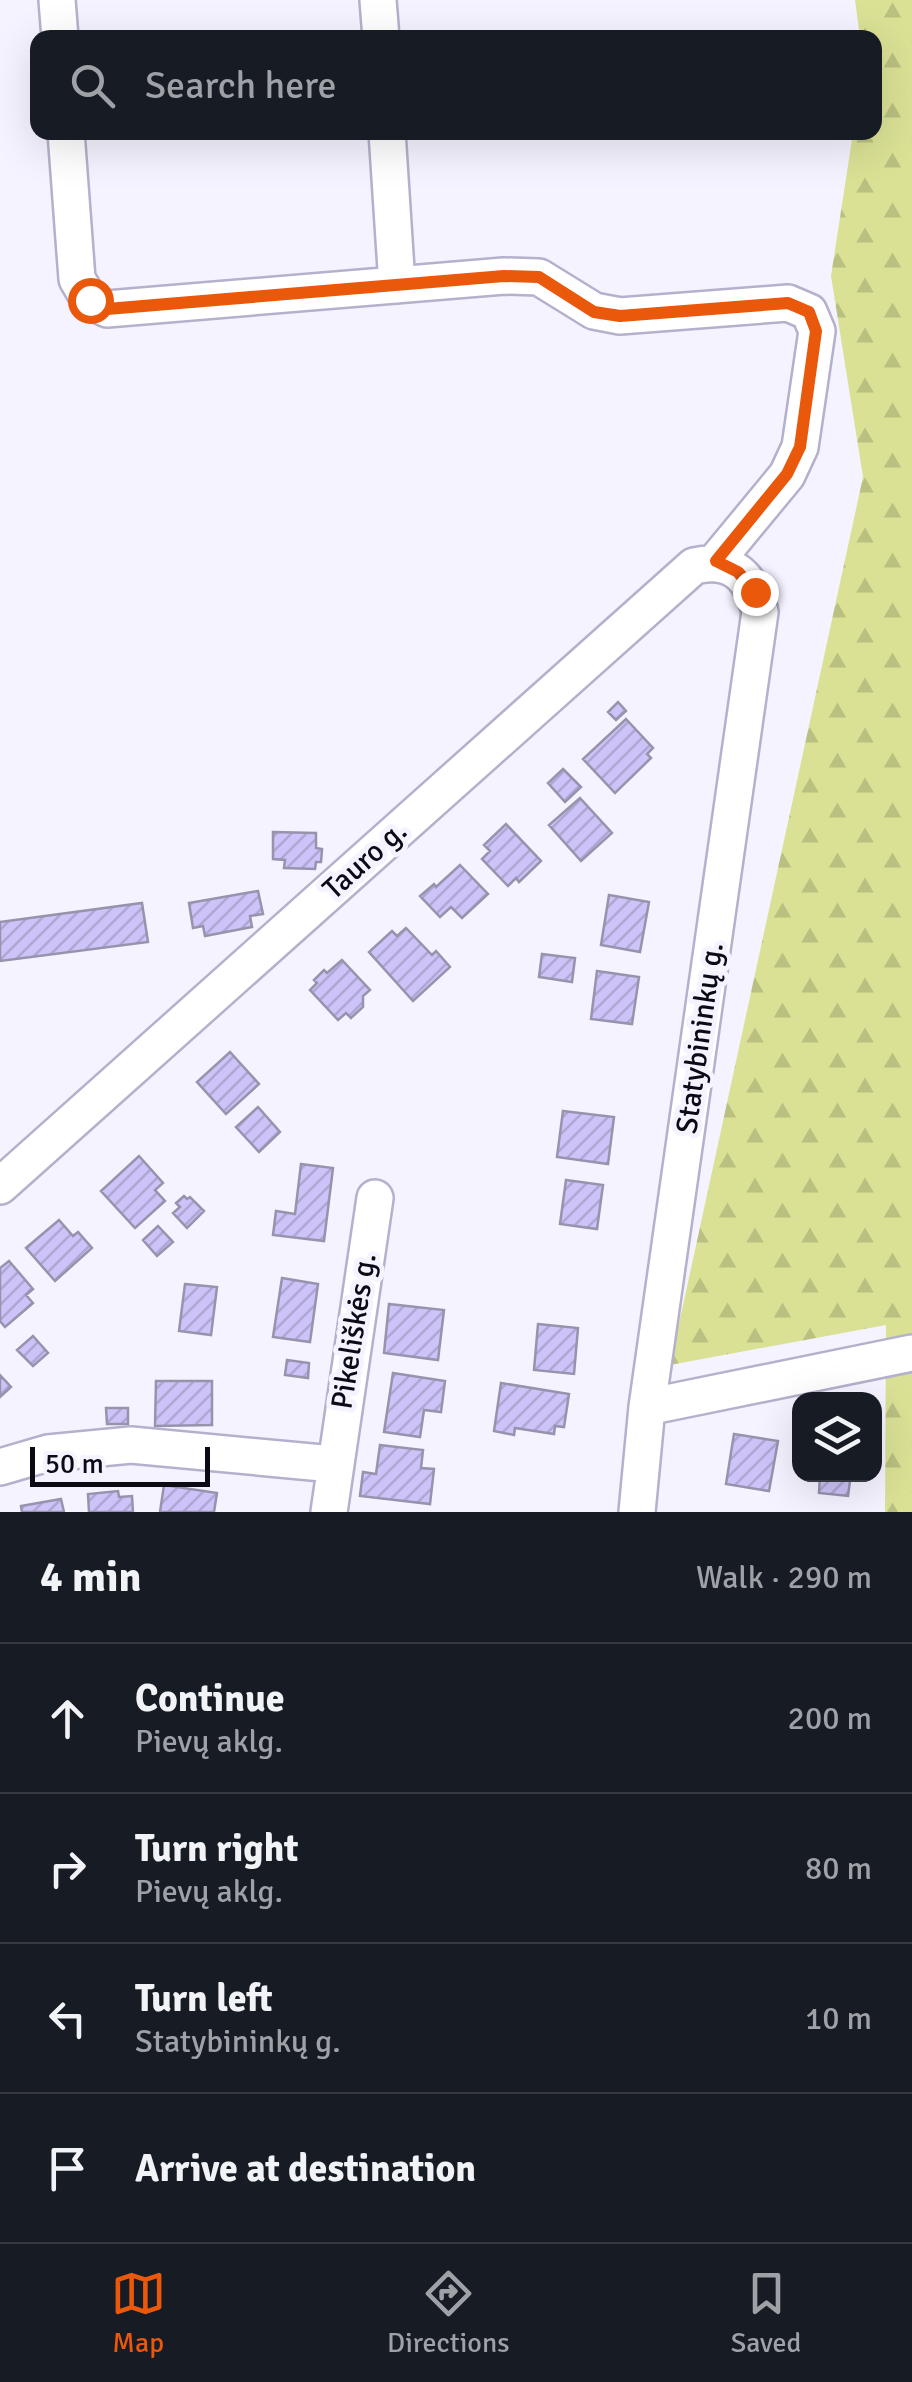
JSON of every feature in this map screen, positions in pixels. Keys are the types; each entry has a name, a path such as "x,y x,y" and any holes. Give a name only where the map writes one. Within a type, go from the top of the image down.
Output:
{"street":[{"path":"57,0 59,30"},
{"path":"378,0 380,30"},
{"path":"67,140 77,280 90,300 107,309 504,276 539,277 594,312 620,316 788,303 809,312 816,331 800,447 787,474 727,566"},
{"path":"388,140 397,285"},
{"name":"Tauro g.","path":"0,1186 694,566 727,566"},
{"name":"Statybininkų g.","path":"636,1512 647,1407 760,612 755,592 727,566"},
{"name":"Pikeliškės g.","path":"329,1512 375,1198"},
{"path":"647,1407 912,1353"},
{"path":"0,1467 48,1453 130,1445 334,1464"}],"green space":[{"path":"855,0 912,0 912,1512 885,1512 886,1325 670,1365 863,477 831,276 852,140 882,140 882,30 859,30"}],"building":[{"path":"618,702 626,711 616,720 608,712"},
{"path":"626,719 653,748 647,754 651,758 615,793 583,759"},
{"path":"563,769 581,787 565,802 548,783"},
{"path":"580,798 612,833 581,861 549,825"},
{"path":"506,824 541,861 519,882 516,878 508,886 482,859 490,851 484,845"},
{"path":"273,832 316,833 316,848 322,849 321,862 316,862 315,869 284,868 285,860 273,859"},
{"path":"460,865 488,894 462,918 451,907 440,917 420,896"},
{"path":"258,891 263,914 250,916 252,927 205,936 203,926 193,928 189,903"},
{"path":"609,895 649,902 640,952 601,945"},
{"path":"142,903 148,942 0,961 0,922"},
{"path":"406,928 450,967 413,1001 369,952 392,931 397,936"},
{"path":"542,954 575,958 572,982 539,977"},
{"path":"342,960 370,990 363,996 363,1007 351,1018 346,1013 338,1020 310,990 324,970 327,973"},
{"path":"597,971 639,977 632,1024 591,1019"},
{"path":"230,1052 259,1084 226,1114 197,1082"},
{"path":"258,1107 280,1132 259,1152 236,1127"},
{"path":"563,1111 614,1117 608,1164 557,1157"},
{"path":"139,1156 163,1183 155,1190 165,1201 135,1228 101,1191"},
{"path":"301,1164 333,1168 324,1241 273,1235 276,1211 295,1214"},
{"path":"566,1180 603,1185 597,1229 560,1224"},
{"path":"184,1196 204,1211 187,1228 173,1213"},
{"path":"59,1220 73,1236 78,1232 92,1248 55,1281 26,1248"},
{"path":"158,1226 173,1242 157,1256 143,1240"},
{"path":"9,1261 33,1289 26,1295 33,1303 5,1327 0,1321 0,1268"},
{"path":"282,1278 318,1284 310,1342 273,1337"},
{"path":"185,1284 217,1287 211,1335 179,1331"},
{"path":"389,1304 444,1310 438,1360 384,1353"},
{"path":"538,1324 578,1328 574,1374 534,1370"},
{"path":"33,1336 48,1353 33,1366 17,1350"},
{"path":"287,1360 309,1363 308,1378 285,1375"},
{"path":"393,1373 445,1381 441,1412 424,1410 420,1437 384,1432"},
{"path":"0,1375 11,1387 0,1397"},
{"path":"156,1381 212,1381 212,1425 155,1426"},
{"path":"501,1383 569,1394 564,1427 555,1426 554,1434 515,1428 514,1435 494,1431"},
{"path":"106,1408 128,1408 128,1424 107,1424"},
{"path":"734,1434 778,1441 769,1491 726,1484"},
{"path":"380,1445 423,1450 421,1468 434,1469 430,1504 360,1496 363,1472 376,1474"},
{"path":"820,1482 850,1482 848,1496 819,1493"},
{"path":"164,1485 217,1493 214,1512 160,1512"},
{"path":"118,1491 119,1497 132,1496 133,1512 89,1512 88,1494"},
{"path":"61,1499 64,1512 22,1512 21,1506"}],"route":[{"path":"90,300 107,309 504,276 539,277 594,312 620,316 788,303 809,312 816,331 800,447 787,474 716,561 738,572 755,592"}]}
